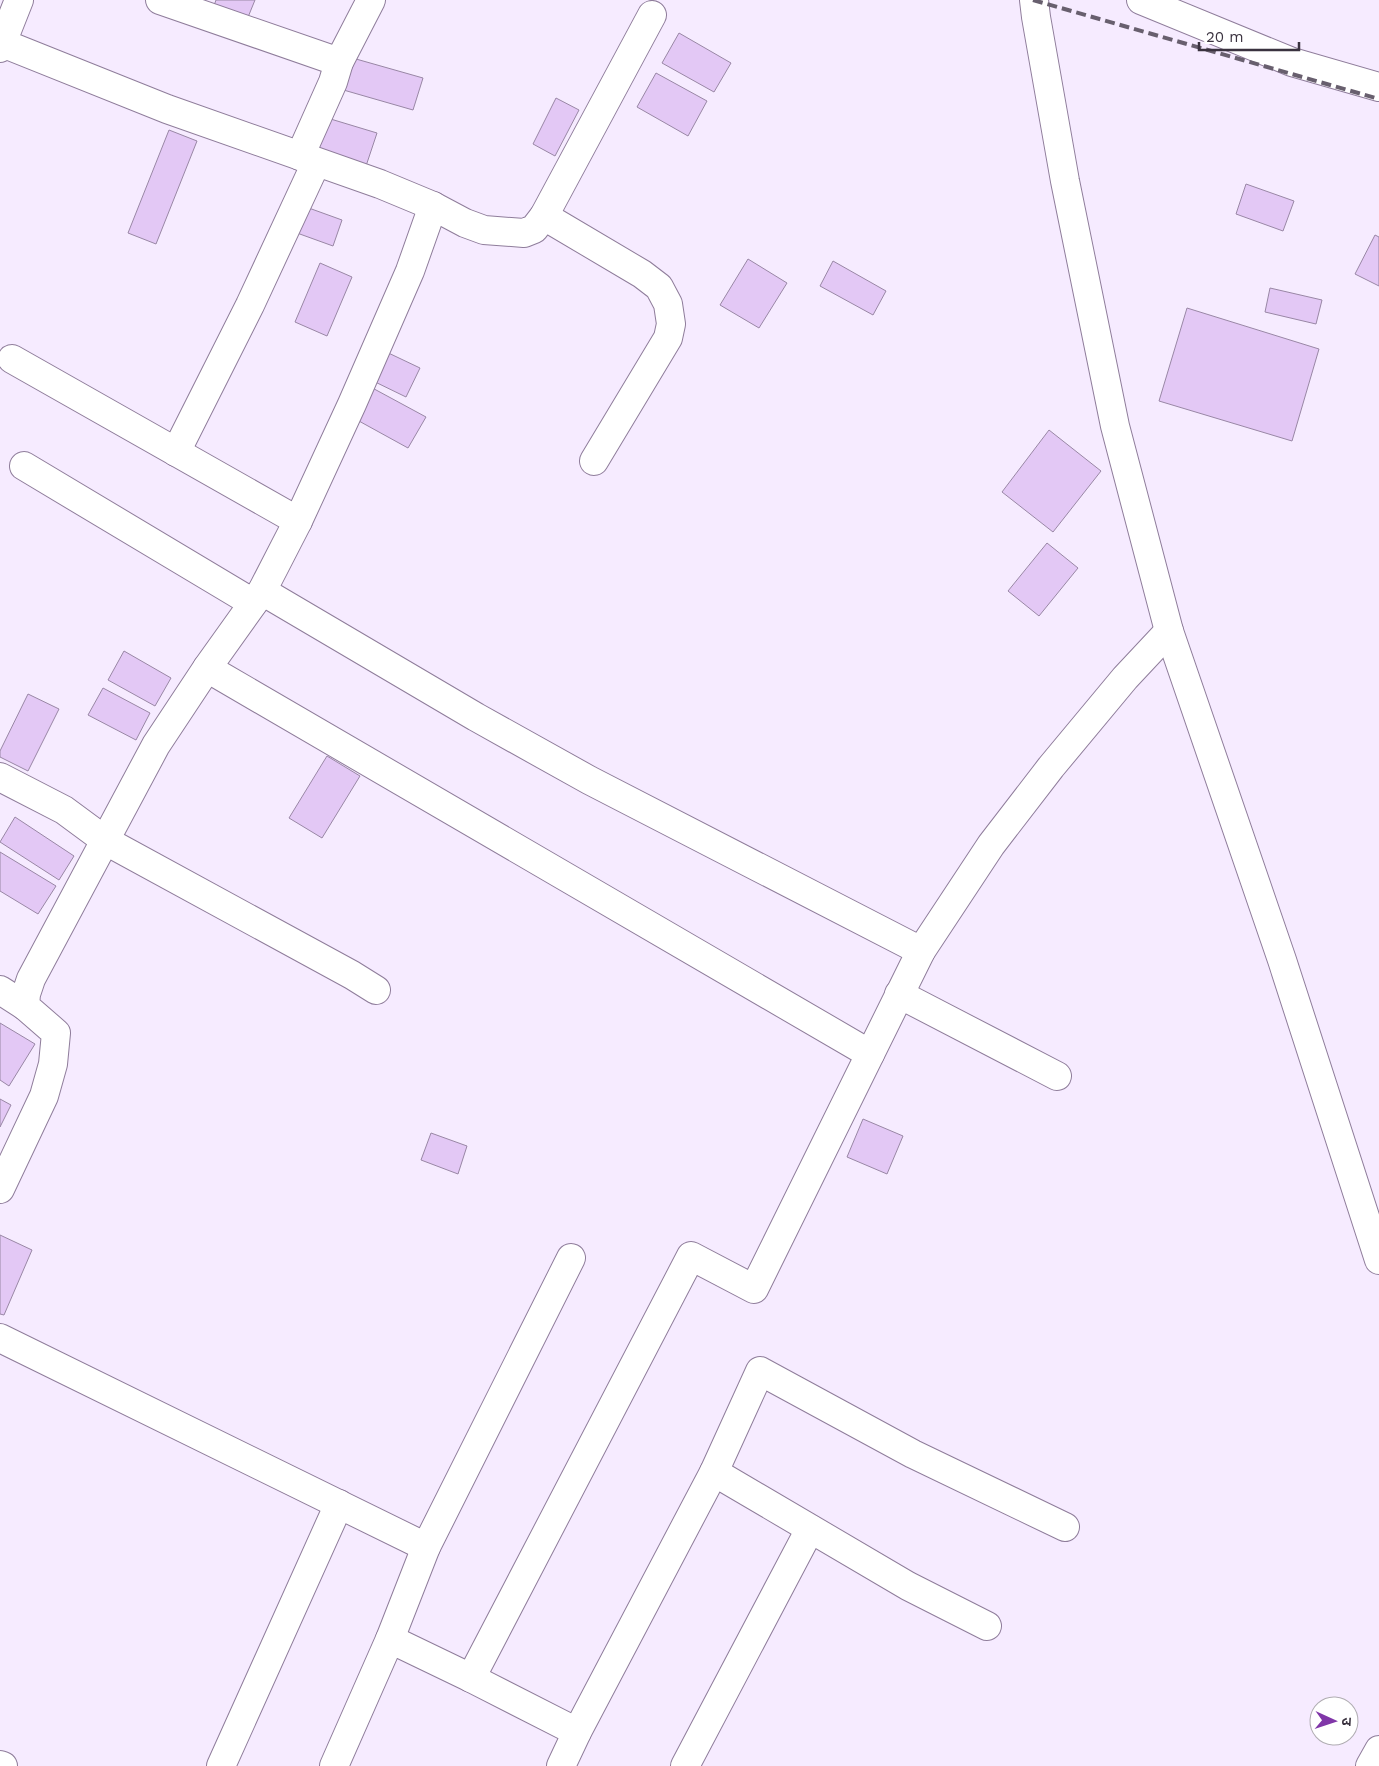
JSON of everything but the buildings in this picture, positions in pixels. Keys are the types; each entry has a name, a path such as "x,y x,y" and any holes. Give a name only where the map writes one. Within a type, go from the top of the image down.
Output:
{"street":[{"path":"19,0 1,46 167,109 380,184 484,230 524,233 534,229 544,216 652,15"},
{"path":"160,0 340,62"},
{"path":"176,452 250,305 308,160 340,62 371,0"},
{"path":"1034,0 1065,181 1115,426 1169,631 1282,960 1379,1260"},
{"path":"1140,0 1292,62 1379,87"},
{"path":"26,1006 26,994 31,979 156,745 207,668 258,597 298,521 410,271 433,206"},
{"path":"544,216 642,274 659,287 668,304 671,324 668,338 594,461"},
{"path":"12,359 298,521"},
{"path":"24,466 580,775 921,951"},
{"path":"471,1678 691,1256 754,1289 921,951 991,845 1051,767 1125,678 1169,631"},
{"path":"207,668 870,1054"},
{"path":"0,777 64,810 106,841 352,975 376,990"},
{"path":"0,990 26,1006 56,1033 53,1064 44,1096 0,1189"},
{"path":"899,994 1057,1076"},
{"path":"334,1766 390,1639 426,1547 571,1258"},
{"path":"0,1338 426,1547"},
{"path":"561,1766 577,1732 714,1472 760,1371 912,1454 1065,1526"},
{"path":"714,1472 908,1586 987,1626"},
{"path":"221,1766 339,1504"},
{"path":"685,1766 810,1529"},
{"path":"390,1639 577,1732"},
{"path":"1370,1766 1379,1750"}],"railway":[{"path":"1033,0 1379,99"}]}
